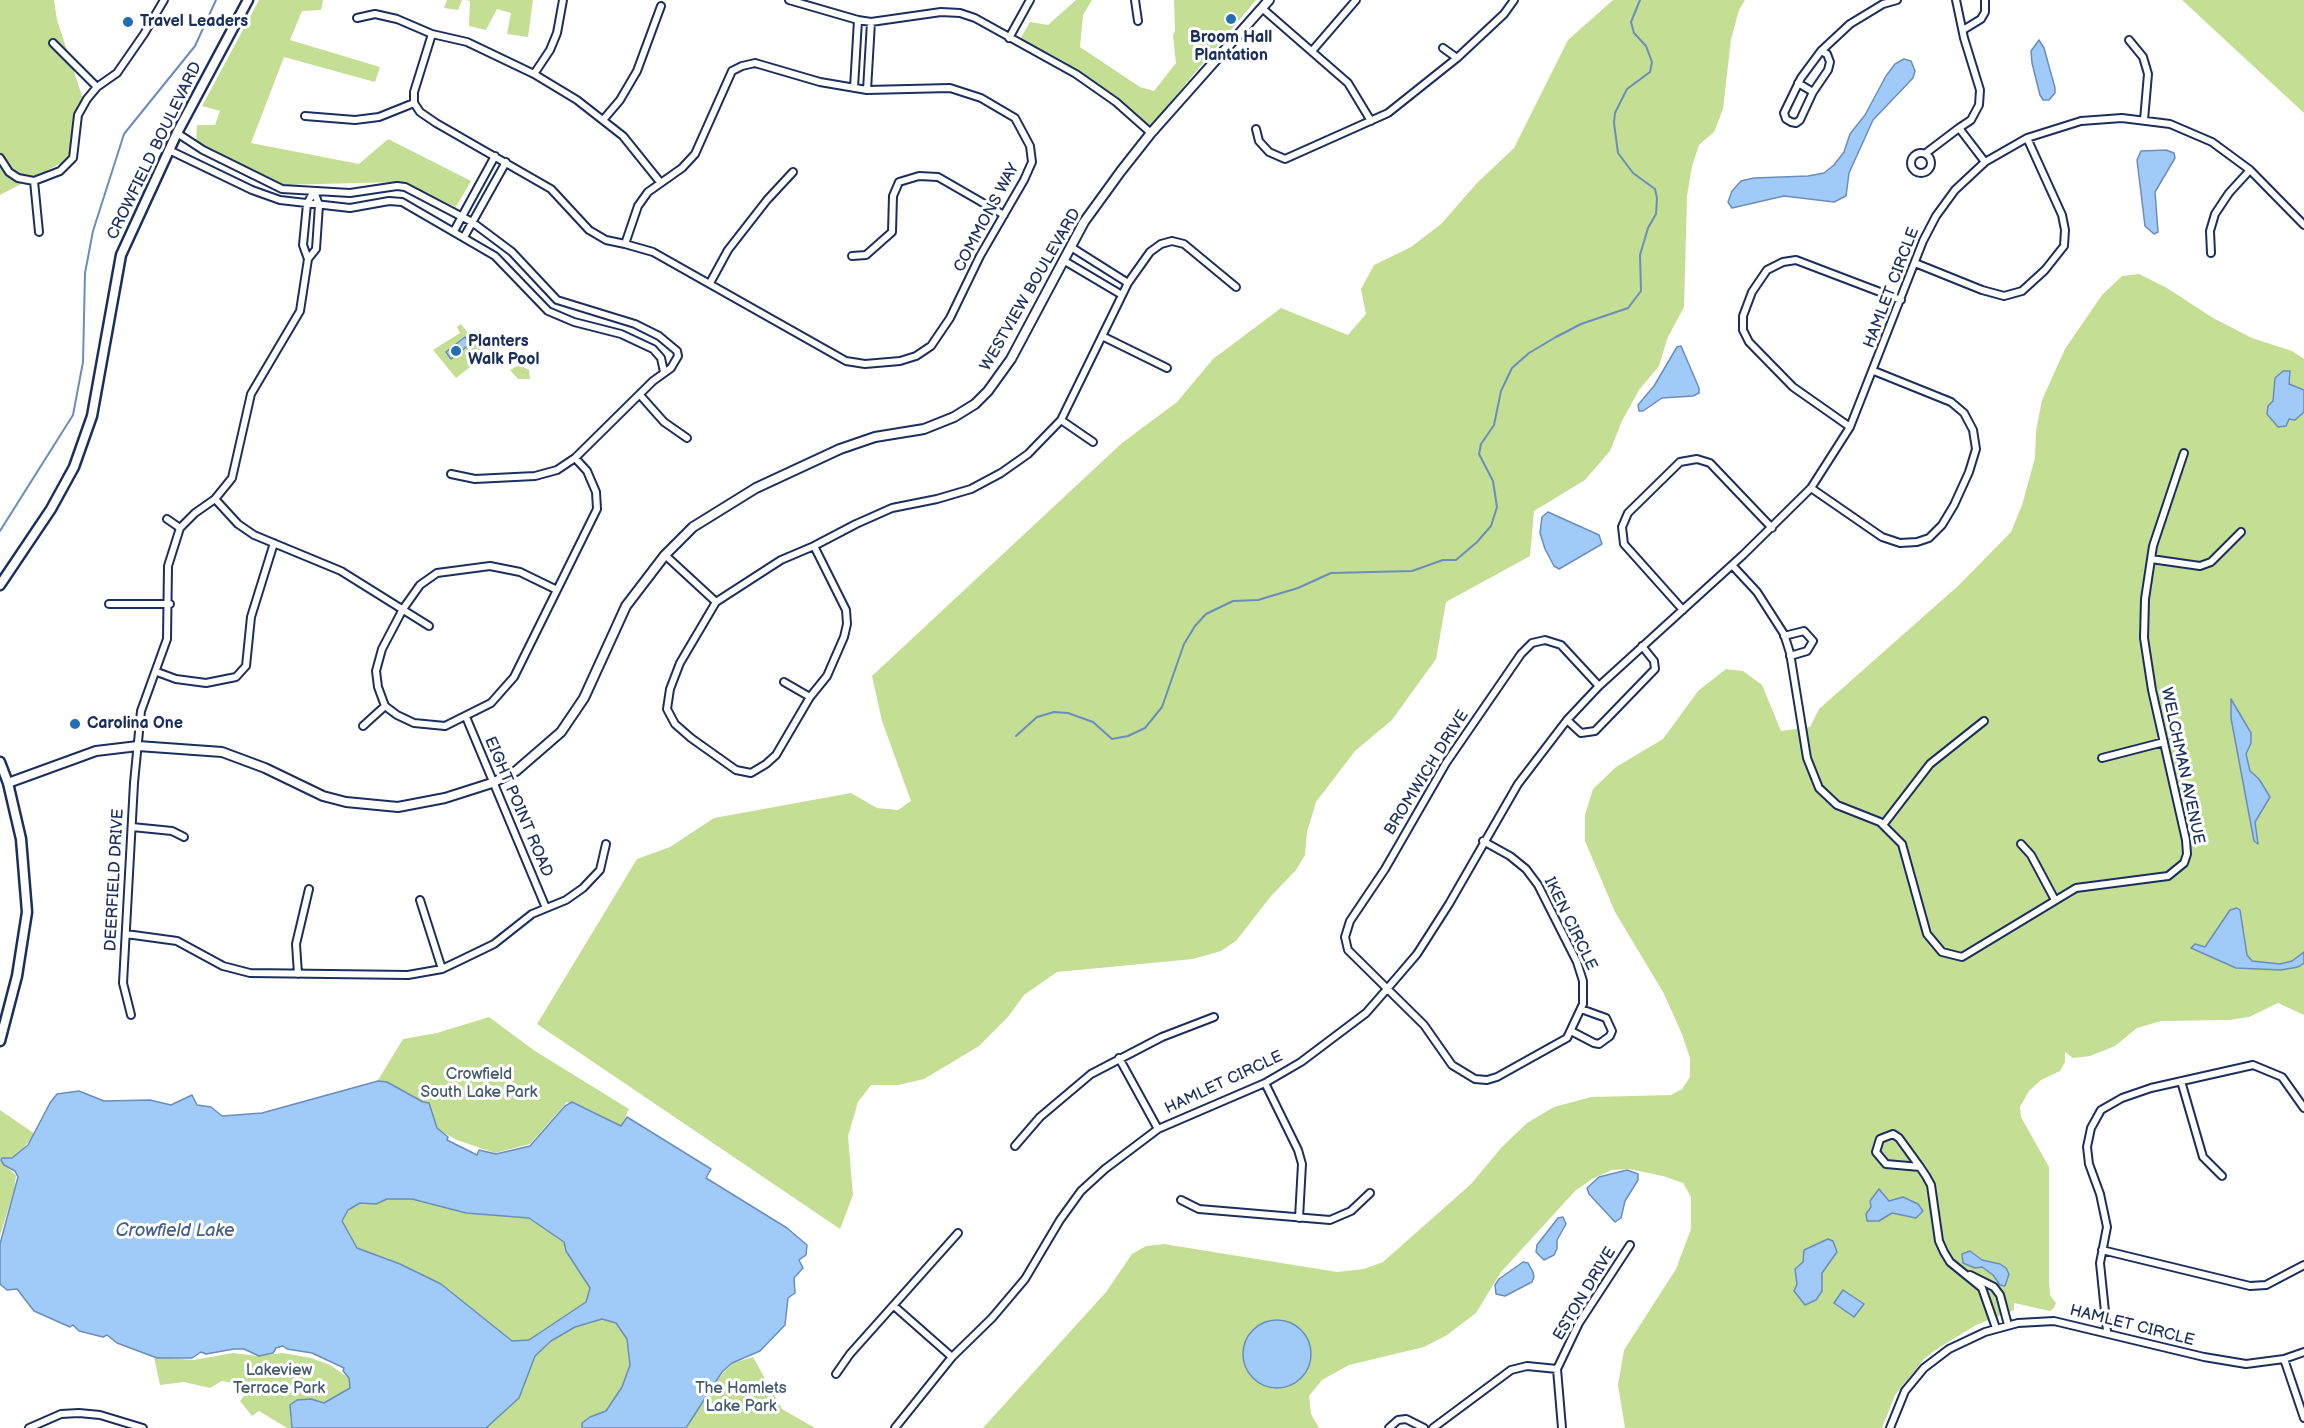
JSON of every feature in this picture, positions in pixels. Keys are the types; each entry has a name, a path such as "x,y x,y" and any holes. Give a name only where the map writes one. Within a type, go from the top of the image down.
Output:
{"main road":[{"name":"CROWFIELD BOULEVARD","path":"0,585 51,509 74,467 92,416 121,255 177,133 248,0"},
{"path":"0,762 4,785 21,839 27,912 17,976 0,1041"}],"street":[{"path":"0,158 9,172 18,178 34,181 60,171 73,158 78,115 97,87 117,73 164,0"},
{"path":"534,74 550,50 557,33 563,0"},
{"path":"789,0 858,21 871,22 941,12 960,13 975,18 1076,74 1116,102 1151,133"},
{"path":"1009,38 1030,0"},
{"path":"1136,0 1137,21"},
{"name":"WESTVIEW BOULEVARD","path":"4,785 96,751 138,746 222,752 265,768 323,796 368,805 398,807 420,804 492,783 516,771 561,732 584,698 626,606 664,555 693,527 756,488 840,449 875,437 924,429 954,417 975,404 1011,359 1084,222 1151,133 1269,0"},
{"path":"1312,51 1356,0"},
{"path":"1256,129 1259,141 1269,152 1285,159 1371,121 1405,102 1457,58 1504,14 1514,0"},
{"path":"1821,51 1827,54 1830,62 1800,120 1796,123 1786,119 1784,113 1798,82 1821,51 1850,24 1883,4 1897,0"},
{"path":"1926,153 1971,120 1979,105 1980,90 1956,0"},
{"path":"1964,30 1981,19 1985,12 1984,0"},
{"path":"603,120 620,100 637,71 661,6"},
{"path":"1263,9 1348,83 1371,121"},
{"path":"357,18 375,14 432,34 467,42 534,74 623,136 660,182"},
{"path":"854,88 858,21"},
{"path":"867,90 871,22"},
{"path":"305,116 355,120 379,117 414,103 414,92 432,34"},
{"path":"2129,40 2144,57 2148,74 2144,120"},
{"path":"53,43 97,87"},
{"path":"1443,48 1457,58"},
{"name":"COMMONS WAY","path":"414,103 436,123 551,189 589,230 606,240 653,252 839,358 865,364 900,361 916,356 931,346 950,318 980,256 1032,162 1030,146 1015,118 981,98 950,88 867,90 820,82 755,63 742,66 732,71 695,154 682,168 648,192 638,206 625,244"},
{"path":"1798,82 1813,92"},
{"name":"HAMLET CIRCLE","path":"895,1428 952,1357 992,1318 1025,1279 1060,1220 1081,1191 1128,1149 1158,1129 1265,1083 1332,1040 1366,1013 1387,989 1424,944 1518,784 1567,720 1599,686 1772,528 1811,488 1850,427 1936,216 1954,190 1985,162 2027,138 2081,122 2122,118 2170,124 2212,142 2250,170 2304,225"},
{"path":"1959,128 1985,162"},
{"path":"177,133 282,189 350,193 397,186 418,194 472,222 512,252 548,291 562,302 635,324 673,346 678,356 672,368 664,372 575,458 557,470 535,476 476,479 452,474"},
{"path":"1915,263 1982,290 2004,296 2022,291 2044,270 2064,246 2065,230 2062,215 2027,138"},
{"path":"169,150 252,190 280,200 350,208 396,201 412,206 495,256 555,316 635,339 659,354 664,372"},
{"path":"454,231 495,156"},
{"path":"464,237 506,162"},
{"path":"2211,254 2210,231 2215,214 2229,193 2250,170"},
{"path":"710,283 728,250 767,200 793,172"},
{"path":"852,256 866,255 892,232 893,196 899,182 919,176 938,177 1004,215"},
{"path":"34,181 39,232"},
{"path":"167,519 180,528 195,513 215,499 232,478 240,451 251,394 300,311 308,259 303,245 307,204 314,191"},
{"path":"308,259 316,249 319,205 314,191"},
{"path":"814,546 846,610 847,624 827,676 810,697 776,755 766,764 751,772 736,770 675,724 667,709 670,689 680,663 716,602 781,560 892,508 971,489 1000,473 1028,453 1061,420 1081,376 1104,337 1128,283 1150,252 1161,244 1172,241 1184,244 1236,287"},
{"path":"1071,248 1128,283"},
{"path":"1063,260 1122,295"},
{"path":"1850,427 1793,387 1749,342 1743,330 1743,316 1752,292 1767,270 1783,261 1796,260 1901,300"},
{"path":"517,279 527,268"},
{"path":"538,301 548,291"},
{"path":"1104,337 1167,368"},
{"path":"1811,488 1882,537 1900,543 1917,542 1929,538 1942,525 1954,505 1969,472 1976,449 1972,430 1964,413 1951,402 1874,371"},
{"path":"640,395 664,422 687,438"},
{"path":"1061,420 1094,442"},
{"name":"WELCHMAN AVENUE","path":"1732,565 1757,592 1784,636 1790,656 1812,776 1827,797 1837,805 1869,816 1883,825 1902,844 1927,934 1942,952 1962,957 2076,888 2168,876 2184,863 2187,854 2187,840 2164,742 2144,638 2145,599 2151,559 2184,453"},
{"path":"557,590 520,572 490,566 437,573 420,585 403,609 382,650 376,671 378,687 385,706 414,723 445,726 491,703 514,677 557,590 597,509 596,492 587,471 575,458"},
{"path":"1683,610 1624,544 1622,527 1628,513 1680,462 1697,459 1710,463 1772,528"},
{"path":"215,499 238,524 254,536 341,571 429,626"},
{"name":"DEERFIELD DRIVE","path":"131,1015 123,983 141,711 157,672 167,639 170,604 168,566 180,528"},
{"path":"2151,559 2200,566 2211,562 2241,532"},
{"path":"157,672 176,679 206,683 236,677 246,666 251,617 274,543"},
{"path":"664,555 716,602"},
{"path":"109,604 170,604"},
{"path":"1784,636 1804,631 1813,641 1808,651 1790,656"},
{"name":"BROMWICH DRIVE","path":"1387,989 1348,950 1346,937 1350,921 1385,869 1446,763 1483,707 1521,654 1532,643 1545,640 1561,645 1599,686"},
{"path":"1567,720 1581,733 1595,731 1655,669 1654,661 1642,646"},
{"path":"784,682 810,697"},
{"path":"363,726 385,706"},
{"name":"EIGHT POINT ROAD","path":"466,717 546,908"},
{"path":"1883,825 1929,764 1984,721"},
{"path":"2102,758 2164,742"},
{"path":"132,827 172,831 184,837"},
{"name":"IKEN CIRCLE","path":"1387,989 1424,1025 1452,1065 1475,1079 1497,1077 1567,1038 1581,1008 1582,981 1577,963 1538,885 1526,869 1483,841"},
{"path":"126,934 177,941 223,966 249,973 408,975 442,969 494,944 518,924 566,900 583,888 600,870 606,844"},
{"path":"2021,844 2031,855 2055,900"},
{"path":"298,974 296,944 309,889"},
{"path":"420,900 442,969"},
{"path":"1571,1031 1599,1044 1610,1036 1612,1031 1606,1018 1581,1008"},
{"path":"1015,1146 1066,1093 1119,1058 1162,1036 1214,1017"},
{"path":"1119,1058 1158,1129"},
{"path":"2107,1331 2100,1263 2107,1227 2100,1194 2088,1164 2087,1147 2091,1128 2101,1110 2122,1098 2181,1081 2253,1065 2282,1077 2293,1089 2304,1108"},
{"path":"2181,1081 2203,1157 2222,1176"},
{"path":"1265,1083 1298,1150 1302,1164 1299,1218"},
{"path":"1920,1167 1886,1164 1876,1152 1876,1145 1886,1135 1893,1134 1920,1167 1931,1185 1939,1241 1950,1262 1982,1288 1996,1328"},
{"path":"1181,1200 1198,1209 1330,1220 1341,1218 1370,1193"},
{"path":"836,1374 850,1354 958,1233"},
{"name":"ESTON DRIVE","path":"1557,1369 1579,1323 1630,1245"},
{"path":"2102,1250 2250,1286 2266,1284 2304,1265"},
{"path":"1967,1275 1994,1287 2000,1295 2008,1325"},
{"path":"894,1306 952,1357"},
{"name":"HAMLET CIRCLE","path":"1890,1428 1905,1391 1924,1368 1949,1349 2008,1325 2054,1321 2107,1331 2204,1357 2246,1364 2284,1359 2304,1352"},
{"path":"2284,1359 2293,1392 2304,1418"},
{"path":"1433,1428 1511,1370 1527,1366 1557,1369 1562,1428"},
{"path":"29,1428 61,1414 79,1413 99,1415 143,1428"},
{"path":"1389,1428 1398,1420 1406,1419 1424,1428"}],"green space":[{"path":"0,0 54,0 57,20 83,99 80,131 71,158 0,195"},
{"path":"259,0 323,0 321,10 302,11 290,40 380,67 375,82 284,57 251,143 359,164 388,139 471,181 456,207 401,182 278,185 196,143 197,125 215,125 220,111 202,106"},
{"path":"447,0 462,0 458,10 444,8"},
{"path":"466,0 533,0 528,37 507,34 511,13 497,9 486,30 469,26 470,1"},
{"path":"1076,0 1092,0 1083,15 1080,47 1140,87 1154,91 1176,63 1173,36 1175,30 1174,0 1256,0 1147,130 1126,106 1063,61 1020,39 1030,22 1048,25"},
{"path":"1613,0 1745,0 1739,10 1731,39 1723,109 1714,132 1699,145 1692,166 1687,196 1684,307 1667,339 1659,366 1639,390 1622,421 1610,451 1585,480 1534,511 1530,556 1446,602 1436,659 1392,720 1355,751 1316,802 1307,832 1305,855 1296,870 1271,896 1236,941 1221,951 1193,959 1057,972 1024,995 1008,1017 979,1046 924,1079 898,1085 871,1085 858,1102 848,1136 853,1195 840,1229 537,1024 637,859 670,847 714,818 851,793 877,808 898,810 911,801 882,721 872,676 1122,443 1177,402 1213,359 1281,308 1348,335 1366,314 1361,289 1374,265 1411,247 1441,224 1477,183 1514,148 1568,40"},
{"path":"2182,0 2304,0 2304,113"},
{"path":"2139,274 2167,288 2213,318 2252,338 2292,351 2304,359 2304,1015 2278,1003 2249,1017 2229,1020 2161,1021 2137,1028 2115,1046 2090,1056 2073,1058 2065,1052 2065,1062 2060,1071 2041,1080 2029,1091 2020,1107 2021,1117 2049,1167 2049,1281 2050,1295 2056,1303 2054,1308 2050,1311 2014,1303 2014,1310 1976,1325 1937,1349 1925,1358 1895,1395 1882,1428 1625,1428 1618,1385 1624,1350 1676,1269 1691,1229 1691,1197 1683,1183 1663,1176 1629,1169 1612,1170 1592,1179 1575,1191 1501,1272 1476,1313 1447,1335 1424,1347 1349,1365 1322,1380 1309,1396 1311,1414 1319,1428 983,1428 1106,1292 1132,1254 1146,1246 1164,1244 1337,1272 1364,1269 1383,1262 1471,1184 1501,1148 1527,1123 1554,1107 1591,1097 1671,1095 1682,1089 1690,1077 1690,1058 1682,1034 1663,992 1615,912 1585,841 1585,815 1593,789 1616,767 1663,739 1698,691 1726,669 1743,671 1762,685 1781,731 1810,727 1819,709 1959,585 2011,532 2022,505 2035,458 2036,431 2042,400 2065,349 2102,295 2122,276"},
{"name":"Planters Walk Pool","path":"461,324 481,350 478,352 485,361 474,364 456,378 433,350 460,333 457,327"},
{"path":"519,365 529,370 530,379 518,379 510,370"},
{"name":"Crowfield South Lake Park","path":"489,1017 535,1051 629,1109 621,1126 586,1108 567,1102 530,1144 495,1153 457,1140 430,1125 375,1085 403,1039 437,1033"},
{"path":"0,1110 35,1134 16,1157 2,1158 4,1165 16,1175 14,1190 0,1236"},
{"path":"387,1199 412,1199 466,1213 529,1218 564,1242 566,1251 590,1288 586,1302 529,1340 512,1341 441,1284 357,1248 342,1221 348,1210 360,1203 376,1204"},
{"path":"602,1319 616,1323 627,1339 630,1365 622,1387 606,1411 590,1417 582,1423 582,1428 486,1428 519,1398 535,1356 551,1341 575,1327"},
{"name":"Lakeview Terrace Park","path":"233,1353 258,1356 283,1353 311,1358 330,1365 349,1378 350,1388 324,1403 311,1399 290,1417 292,1428 287,1428 259,1411 252,1416 240,1401 251,1387 222,1381 210,1388 184,1382 160,1385 154,1357 194,1360"},
{"name":"The Hamlets Lake Park","path":"753,1357 782,1409 815,1428 687,1428 708,1392 724,1372 733,1363"}],"water":[{"path":"2039,40 2044,48 2055,88 2055,93 2049,100 2043,100 2040,95 2032,63 2031,51"},
{"path":"1904,59 1911,61 1915,71 1913,78 1873,120 1849,173 1846,196 1834,202 1784,196 1732,208 1728,202 1732,191 1741,181 1754,178 1808,176 1824,173 1834,165 1844,152 1850,134 1865,115 1886,76 1895,64"},
{"path":"2166,150 2174,153 2175,158 2155,192 2158,232 2154,234 2145,226 2137,160 2141,151"},
{"path":"465,337 470,344 451,359 446,352"},
{"path":"1681,346 1699,393 1693,396 1662,398 1643,411 1639,411 1638,405 1654,386 1677,347"},
{"path":"2283,371 2290,371 2289,384 2304,390 2304,412 2295,420 2289,419 2286,426 2278,427 2267,414 2268,406 2273,401 2275,378"},
{"path":"1548,512 1599,535 1602,544 1559,569 1554,566 1545,549 1540,533 1542,517"},
{"path":"2231,699 2251,733 2251,743 2246,754 2250,771 2259,779 2270,797 2255,822 2258,844 2254,841 2231,718"},
{"path":"2237,908 2240,910 2247,955 2252,961 2280,964 2292,961 2304,952 2304,963 2298,967 2281,970 2236,968 2191,948 2195,944 2205,947 2230,910"},
{"name":"Crowfield Lake","path":"378,1081 387,1082 429,1103 437,1128 448,1137 447,1140 477,1155 479,1150 496,1154 530,1146 565,1106 572,1102 621,1126 627,1117 711,1169 706,1178 787,1228 807,1245 806,1255 799,1260 803,1268 794,1278 795,1293 788,1298 785,1325 760,1351 732,1363 722,1372 686,1428 582,1428 582,1423 590,1417 606,1411 622,1387 630,1365 627,1339 616,1323 602,1319 575,1327 551,1341 535,1356 519,1398 486,1428 292,1428 290,1405 297,1400 311,1399 324,1403 350,1388 349,1378 343,1371 344,1368 312,1353 287,1349 283,1346 276,1348 273,1353 259,1356 244,1349 234,1349 206,1354 201,1352 192,1358 157,1358 117,1343 107,1335 103,1337 79,1331 73,1325 70,1327 34,1311 17,1289 7,1290 0,1284 0,1244 18,1177 15,1171 4,1165 1,1160 12,1158 28,1145 57,1094 79,1091 104,1101 150,1100 171,1105 192,1095 197,1105 211,1107 222,1116 262,1113","holes":["387,1199 412,1199 466,1213 529,1218 564,1242 566,1251 590,1288 586,1302 529,1340 512,1341 441,1284 400,1264 357,1248 342,1221 348,1210 360,1203 376,1204"]},
{"path":"1627,1170 1638,1174 1638,1180 1625,1201 1621,1218 1615,1222 1589,1194 1587,1188 1599,1177"},
{"path":"1879,1189 1889,1201 1903,1197 1918,1204 1923,1211 1916,1218 1892,1213 1879,1221 1867,1221 1866,1214 1871,1207 1870,1201"},
{"path":"1563,1217 1566,1224 1557,1240 1557,1249 1554,1255 1544,1260 1536,1252 1537,1245 1558,1218"},
{"path":"1828,1239 1833,1241 1837,1252 1822,1273 1822,1291 1816,1300 1805,1305 1794,1291 1797,1284 1795,1269 1803,1262 1804,1250"},
{"path":"1970,1251 1982,1260 2000,1264 2006,1268 2009,1274 2005,1286 2000,1285 1993,1275 1982,1267 1975,1268 1963,1263 1962,1254"},
{"path":"1523,1262 1528,1263 1533,1272 1532,1282 1505,1296 1496,1294 1495,1285 1499,1279"},
{"path":"1843,1290 1864,1304 1854,1317 1834,1303"},
{"path":"1270,1320 1284,1320 1296,1325 1306,1335 1311,1354 1306,1373 1296,1383 1284,1388 1270,1388 1258,1383 1248,1373 1243,1361 1243,1347 1248,1335 1258,1325"}],"waterway":[{"path":"0,531 73,415 83,362 85,273 93,231 124,134 195,46 216,0"},
{"path":"1016,736 1037,717 1054,712 1068,713 1093,722 1112,739 1128,736 1145,728 1162,707 1184,644 1206,614 1233,601 1258,600 1298,588 1331,573 1412,571 1443,560 1456,560 1491,526 1497,507 1493,481 1479,454 1481,444 1494,425 1501,391 1512,368 1529,353 1581,324 1628,308 1641,291 1640,255 1648,228 1656,214 1657,198 1655,189 1633,173 1618,153 1614,123 1615,113 1627,89 1650,72 1652,62 1646,46 1634,33 1631,22 1640,0"}],"place":[{"name":"Broom Hall Plantation","path":"1231,19"},
{"name":"Travel Leaders","path":"128,22"},
{"name":"Planters Walk Pool","path":"456,351"},
{"name":"Carolina One","path":"75,724"}]}
